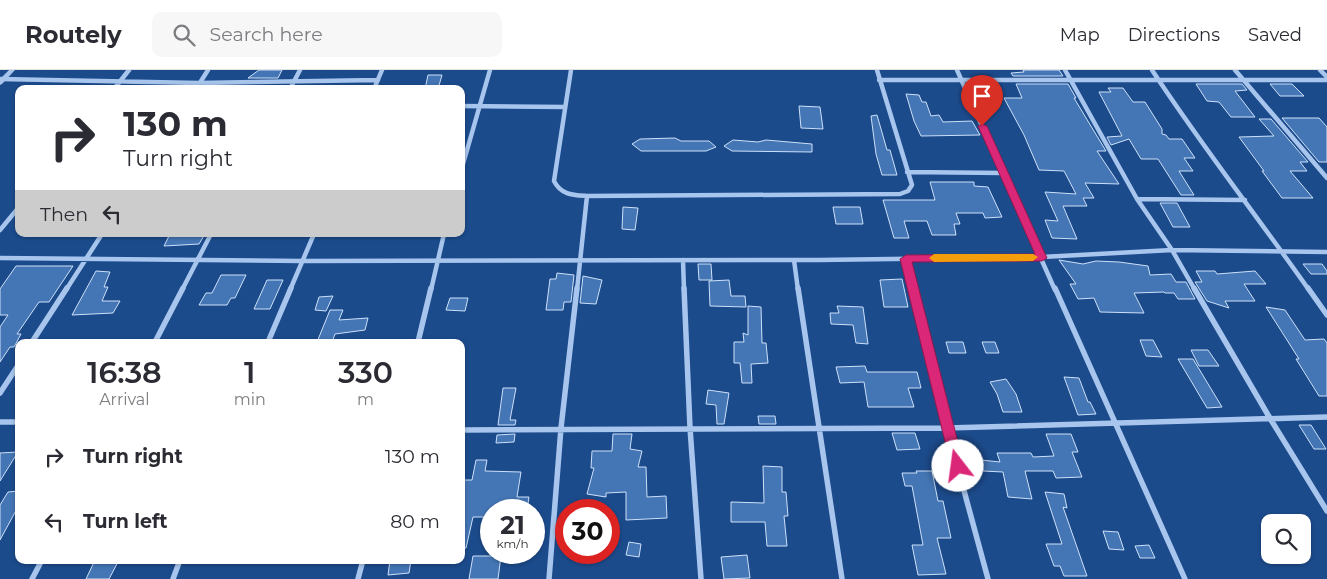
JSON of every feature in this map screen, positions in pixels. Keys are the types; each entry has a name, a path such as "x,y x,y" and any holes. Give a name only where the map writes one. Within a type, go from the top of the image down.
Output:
{"street":[{"path":"1,80 12,70"},
{"path":"117,85 129,70"},
{"path":"200,83 208,70"},
{"path":"292,85 300,70"},
{"path":"376,85 382,70"},
{"path":"465,157 490,70"},
{"path":"571,70 554,181 557,189 567,195 900,194 908,191 912,185 876,70"},
{"path":"957,70 1042,258 1114,425 1185,579"},
{"path":"1066,70 1137,199 1172,250 1271,420 1327,510"},
{"path":"1152,70 1194,134 1245,200 1327,315"},
{"path":"1235,70 1327,178"},
{"path":"1320,70 1327,78"},
{"path":"879,80 1160,81 1327,78"},
{"path":"1,80 121,80 200,83 378,80"},
{"path":"465,106 565,107"},
{"path":"907,172 1003,173"},
{"path":"549,579 561,428 587,196"},
{"path":"1137,199 1245,200"},
{"path":"0,230 15,211"},
{"path":"34,339 100,237"},
{"path":"157,339 209,237"},
{"path":"269,339 313,237"},
{"path":"419,339 443,237"},
{"path":"0,258 302,262 794,260 1042,258 1172,250 1327,252"},
{"path":"906,259 947,428 988,579"},
{"path":"683,260 690,428 701,579"},
{"path":"794,260 842,579"},
{"path":"0,393 15,370"},
{"path":"465,430 561,428 947,428 1114,425 1327,417"},
{"path":"0,422 15,422"},
{"path":"32,579 40,564"},
{"path":"173,579 179,564"},
{"path":"358,579 362,564"}],"building":[{"path":"259,70 282,70 278,78 248,78"},
{"path":"1023,70 1059,70 1063,76 1013,76 1011,73 1024,72"},
{"path":"428,75 442,75 439,85 426,85"},
{"path":"1016,84 1068,84 1076,98 1074,98 1106,151 1097,151 1119,184 1085,183 1094,198 1083,198 1087,206 1063,206 1077,239 1052,238 1045,220 1058,221 1045,192 1076,194 1064,171 1039,170 1024,135 1004,98 1022,98"},
{"path":"1196,84 1242,84 1247,90 1235,91 1255,117 1231,117 1219,102 1207,101"},
{"path":"1270,84 1292,84 1304,96 1280,96"},
{"path":"1108,88 1123,88 1133,102 1145,102 1162,129 1162,134 1166,135 1169,139 1182,139 1195,158 1184,158 1193,171 1179,171 1194,195 1181,195 1158,159 1141,159 1129,139 1111,145 1107,137 1122,136 1099,92 1111,92"},
{"path":"906,94 919,95 922,102 926,102 931,116 939,115 943,122 972,121 980,135 921,136 914,121"},
{"path":"799,106 820,107 823,129 801,128"},
{"path":"877,115 887,150 890,150 897,175 882,175 876,154 871,116"},
{"path":"1282,118 1319,118 1327,127 1327,162 1319,162"},
{"path":"1259,119 1271,119 1308,162 1300,162 1307,171 1290,171 1313,198 1282,198 1262,171 1264,171 1239,137 1274,136"},
{"path":"675,138 681,141 709,141 716,147 706,151 641,151 632,144 640,139"},
{"path":"733,140 758,142 766,140 812,144 812,152 732,151 724,146"},
{"path":"930,182 974,182 974,186 988,187 1002,217 985,218 983,213 956,213 960,224 954,224 956,235 932,235 927,221 904,221 909,238 894,238 883,200 935,200"},
{"path":"1160,203 1177,203 1190,227 1173,227"},
{"path":"623,207 638,208 635,230 622,229"},
{"path":"833,207 860,207 863,224 836,224"},
{"path":"168,237 203,237 199,244 164,246"},
{"path":"1059,260 1083,264 1096,261 1148,266 1150,275 1171,274 1176,282 1186,282 1195,299 1178,299 1174,293 1164,292 1134,293 1144,313 1100,312 1094,298 1078,299 1070,284 1076,284"},
{"path":"698,264 711,264 712,280 699,280"},
{"path":"1303,264 1322,264 1327,274 1311,274"},
{"path":"16,266 73,266 49,302 39,302 17,334 21,334 18,339 15,339 14,347 10,347 0,362 0,327 8,315 0,315 0,289"},
{"path":"96,271 110,272 104,287 108,287 102,301 120,301 113,313 72,315"},
{"path":"1196,271 1215,271 1217,274 1255,271 1266,284 1244,284 1255,301 1225,301 1229,308 1207,301 1195,282 1202,282"},
{"path":"557,273 574,275 571,302 564,302 563,310 546,310 550,279 556,279"},
{"path":"221,275 246,275 235,298 231,298 227,305 199,305 206,293 212,293"},
{"path":"583,276 602,280 596,304 580,303"},
{"path":"902,279 908,307 884,307 880,280"},
{"path":"267,280 283,280 270,309 254,309"},
{"path":"729,280 731,296 745,296 746,307 710,306 709,281"},
{"path":"333,296 326,311 315,310 319,297"},
{"path":"450,298 468,298 465,311 446,310"},
{"path":"748,306 761,307 762,343 766,343 768,363 751,364 752,383 742,383 740,363 734,363 734,342 744,342 743,333 748,335"},
{"path":"837,306 863,307 868,344 856,343 853,325 831,324 830,313 839,313"},
{"path":"1266,307 1285,310 1305,340 1324,339 1327,343 1327,396 1319,396 1296,359 1299,359"},
{"path":"330,310 343,310 339,320 368,318 365,330 335,334 333,339 318,339"},
{"path":"1140,340 1153,340 1162,357 1146,356"},
{"path":"946,342 963,342 966,353 949,353"},
{"path":"982,342 995,342 999,353 986,353"},
{"path":"1191,350 1208,350 1219,366 1199,366"},
{"path":"1178,359 1193,359 1222,407 1207,408"},
{"path":"865,366 867,372 917,372 921,388 908,388 914,407 868,407 864,382 840,383 836,367"},
{"path":"1064,377 1079,378 1088,402 1090,402 1096,414 1078,415"},
{"path":"1006,379 1016,394 1022,412 1003,412 997,394 990,382"},
{"path":"503,388 516,388 510,420 516,420 515,425 498,425"},
{"path":"708,390 729,393 724,424 717,424 716,405 706,404"},
{"path":"758,416 775,416 776,424 759,424"},
{"path":"1299,425 1311,425 1326,449 1314,449"},
{"path":"892,433 915,433 920,449 897,450"},
{"path":"515,434 514,442 496,443 497,435"},
{"path":"613,434 632,434 630,449 642,451 638,467 646,467 647,497 666,496 667,518 626,520 626,492 606,493 606,497 587,494 594,468 591,468 592,451 612,451"},
{"path":"1046,434 1071,434 1078,452 1072,452 1082,477 1056,478 1053,471 1025,471 1032,499 1008,497 1003,472 983,471 981,460 1000,462 997,453 1031,453 1033,457 1054,456"},
{"path":"15,452 15,457 0,481 0,453"},
{"path":"476,460 487,460 485,471 521,472 517,497 529,497 529,499 480,499 480,517 473,517 466,548 465,548 465,480 472,480"},
{"path":"763,466 782,467 782,492 786,492 788,516 784,516 787,546 767,546 765,522 731,522 731,502 764,503"},
{"path":"916,471 932,471 938,501 943,501 951,538 937,538 946,574 918,575 912,545 923,545 912,486 905,486 902,473 917,473"},
{"path":"15,491 15,512 0,540 0,505 8,492"},
{"path":"1045,492 1064,494 1067,508 1063,507 1087,576 1064,576 1060,566 1054,566 1046,544 1062,544"},
{"path":"1103,531 1118,532 1124,550 1109,549"},
{"path":"629,542 641,544 639,557 626,555"},
{"path":"1149,545 1155,558 1140,558 1135,546"},
{"path":"747,555 750,578 724,579 721,557"},
{"path":"473,556 480,556 480,564 500,564 498,579 469,579"},
{"path":"93,564 117,564 109,579 86,579"},
{"path":"389,564 410,564 409,573 388,575"}],"slow traffic":[{"path":"934,258 1033,257"}],"route":[{"path":"958,466 906,259 1042,258 982,126"}]}
